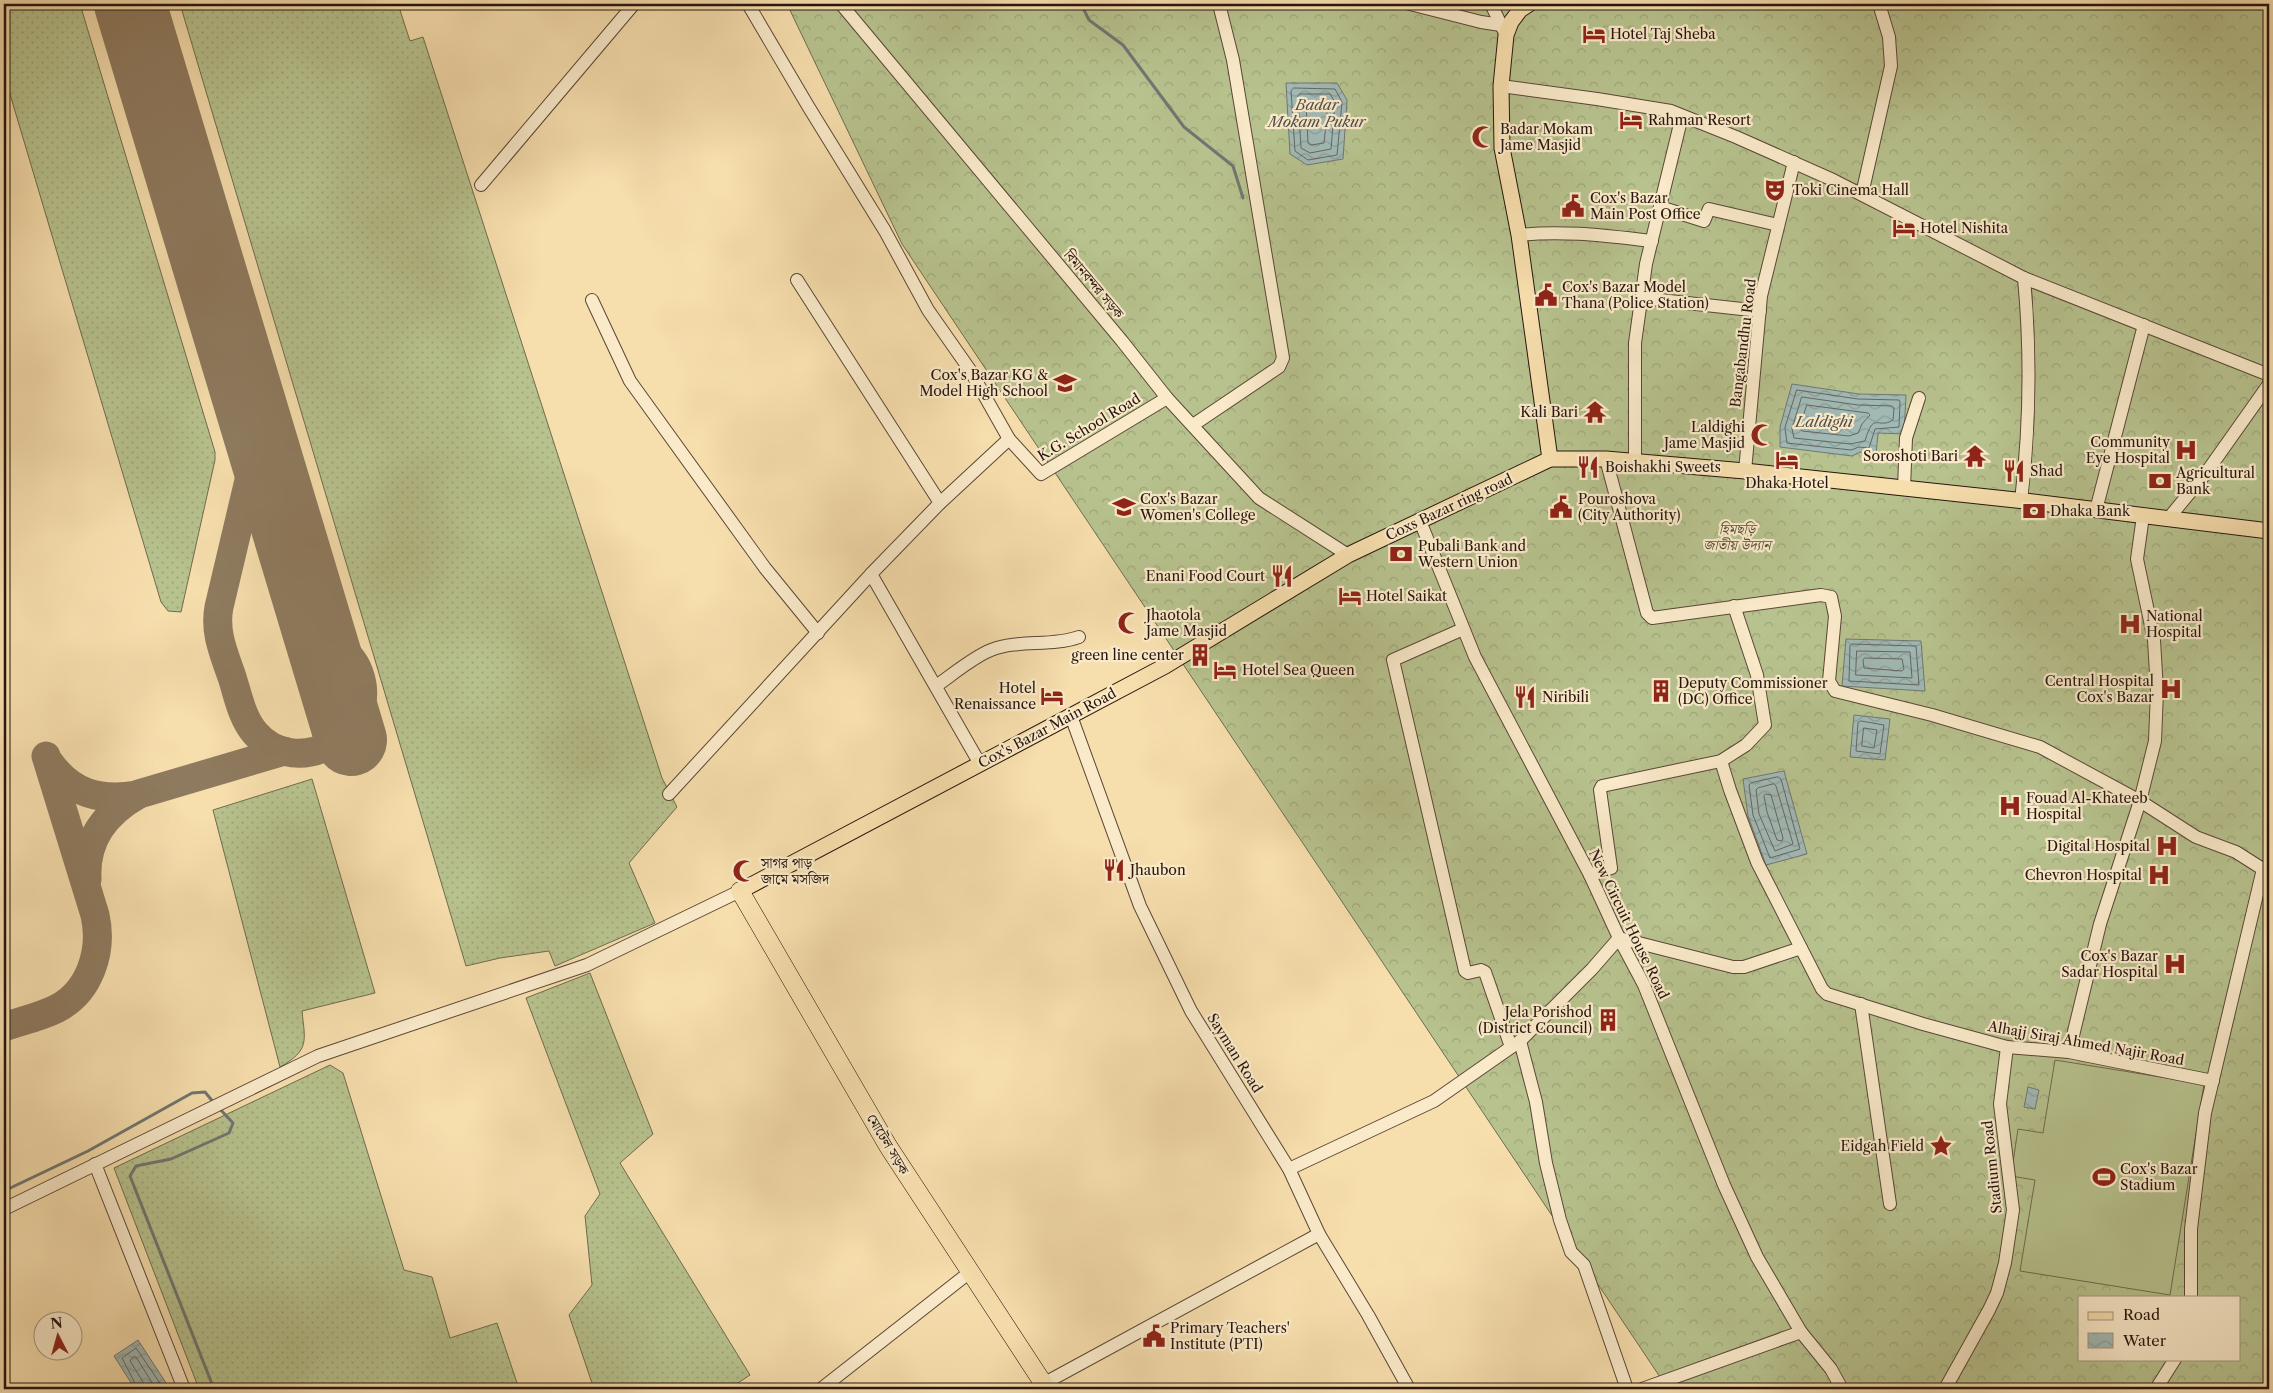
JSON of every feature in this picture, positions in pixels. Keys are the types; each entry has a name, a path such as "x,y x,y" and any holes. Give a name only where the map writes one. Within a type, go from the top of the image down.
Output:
{"highway":[{"name":"মোটেল সড়ক","path":"740,891 888,1146 1045,1387"}],"main road":[{"path":"1529,4 1520,10 1504,30 1501,86 1502,148 1519,235 1550,459 1606,459 1745,471 2021,501 2269,531"},
{"name":"Coxs Bazar ring road","path":"1348,555 1550,459"},
{"name":"Cox's Bazar Main Road","path":"740,891 1165,666 1348,555"}],"street":[{"path":"481,185 634,4"},
{"path":"669,794 818,634 871,574 940,503 1010,439 970,370 928,310 885,231 748,4"},
{"name":"বিমানবন্দর সড়ক","path":"841,4 1122,341 1167,398 1193,424 1259,498 1348,555"},
{"path":"1193,424 1279,367 1283,358 1233,60 1219,4"},
{"path":"1410,4 1481,22 1504,30"},
{"path":"1491,4 1504,30"},
{"path":"1862,194 1891,66 1890,37 1879,4"},
{"path":"1501,86 1671,111 1794,162 1862,194 2024,278 2269,375"},
{"path":"1635,461 1636,343 1642,298 1652,241 1682,116"},
{"name":"Bangabandhu Road","path":"1745,471 1761,296 1794,162"},
{"path":"1660,207 1704,222 1709,209 1778,225"},
{"path":"1519,235 1559,232 1652,241"},
{"path":"2021,501 2028,444 2030,404 2024,278"},
{"path":"797,280 940,503"},
{"path":"1642,298 1760,311"},
{"path":"592,300 630,382 765,568 818,634"},
{"path":"2096,510 2144,325"},
{"path":"2168,519 2206,473 2269,384"},
{"name":"K.G. School Road","path":"1010,439 1041,474 1167,398"},
{"path":"1904,488 1906,438 1918,398"},
{"path":"1606,459 1647,613 1652,618 1821,595 1831,597 1835,616 1828,681 1835,691 1932,715 2040,747 2140,801 2196,837 2236,852 2267,868 2205,1113 2191,1229 2191,1296"},
{"path":"2069,1052 2100,924 2140,801 2155,741 2157,691 2154,640 2137,559 2144,516"},
{"name":"New Circuit House Road","path":"1420,521 1475,657 1590,876 1619,938 1644,985 1724,1185 1758,1257 1801,1332 1831,1369 1842,1389"},
{"path":"871,574 980,764"},
{"path":"1590,876 1611,868 1600,790 1602,786 1721,761 1746,745 1765,725 1757,675 1734,606"},
{"path":"1463,629 1392,660 1465,971 1468,973 1481,970 1485,972 1515,1044 1536,1102 1546,1163 1560,1220 1571,1252 1584,1266 1627,1389"},
{"path":"936,686 990,650 1064,642 1079,637"},
{"name":"Sayman Road","path":"1071,716 1140,906 1186,1002 1289,1169 1319,1234 1368,1315 1409,1389"},
{"name":"Alhajj Siraj Ahmed Najir Road","path":"1721,761 1756,862 1822,989 1827,994 1923,1024 2007,1047 2069,1052 2213,1081"},
{"path":"4,1209 318,1056 587,965 740,891"},
{"path":"1289,1169 1434,1101 1515,1044 1592,969 1619,938 1733,967 1744,967 1801,948"},
{"path":"1861,1004 1890,1204"},
{"name":"Stadium Road","path":"1945,1389 1989,1310 1997,1293 2005,1264 2013,1210 2000,1104 2007,1047"},
{"path":"95,1164 184,1389"},
{"path":"1045,1387 1319,1234"},
{"path":"821,1389 970,1272"},
{"path":"1642,1389 1801,1332"},
{"path":"2156,1389 2174,1360"}],"green space":[{"path":"4,4 80,4 215,452 215,460 181,612 168,611 161,602 4,74"},
{"path":"180,4 398,4 410,41 423,37 662,778 677,807 629,863 655,923 555,966 549,951 500,958 466,966"},
{"name":"হিমছড়ি জাতীয় উদ্যান","path":"787,4 2269,4 2269,1389 1668,1389 902,244"},
{"path":"312,779 375,993 302,1011 304,1037 301,1050 290,1061 280,1067 213,810"},
{"path":"590,973 653,1134 620,1163 750,1375 729,1389 594,1389 569,1315 592,1285 585,1216 600,1194 526,998"},
{"name":"Cox's Bazar Stadium","path":"2055,1060 2204,1084 2170,1295 2020,1271 2035,1180 2011,1176 2018,1129 2043,1133"},
{"path":"330,1065 343,1073 404,1270 432,1277 450,1338 497,1323 519,1389 199,1389 114,1168"}],"water":[{"name":"Badar Mokam Pukur","path":"1286,83 1337,83 1347,100 1343,159 1307,165 1290,154"},
{"name":"Laldighi","path":"1792,384 1859,394 1906,395 1904,434 1878,433 1876,454 1860,452 1852,456 1780,447 1780,427"},
{"path":"1846,639 1921,641 1925,691 1842,686"},
{"path":"1854,715 1890,719 1885,760 1850,757"},
{"path":"1784,771 1807,854 1766,865 1748,816 1743,779"},
{"path":"2028,1087 2039,1090 2035,1109 2024,1107"},
{"path":"138,1340 170,1389 135,1389 114,1356"}],"waterway":[{"path":"1081,4 1089,20 1123,45 1184,127 1233,166 1243,198"},
{"path":"4,1191 88,1151 192,1093 205,1092 214,1103"},
{"path":"214,1389 130,1176 136,1166 171,1159 229,1133 233,1123 218,1107"}],"taxiway":[{"path":"254,417 257,441 255,455 219,607 219,634 247,721 255,733 272,747 292,753 312,752 331,744 347,732 358,715 363,695 359,673 355,664 320,629 316,622"},
{"path":"87,879 87,865 90,852 100,829 116,810 139,794 284,751"},
{"path":"4,1027 50,1012 68,1002 85,981 95,956 97,942 95,915 46,756"},
{"path":"49,762 67,782 87,793 110,797 137,795"}],"runway":[{"path":"130,4 351,740"}],"place":[{"name":"Hotel Taj Sheba","path":"1594,34"},
{"name":"Rahman Resort","path":"1631,120"},
{"name":"Badar Mokam Jame Masjid","path":"1483,137"},
{"name":"Toki Cinema Hall","path":"1775,190"},
{"name":"Cox's Bazar Main Post Office","path":"1573,206"},
{"name":"Hotel Nishita","path":"1904,228"},
{"name":"Cox's Bazar Model Thana (Police Station)","path":"1546,295"},
{"name":"Cox's Bazar KG & Model High School","path":"1065,383"},
{"name":"Kali Bari","path":"1595,412"},
{"name":"Laldighi Jame Masjid","path":"1762,435"},
{"name":"Community Eye Hospital","path":"2186,450"},
{"name":"Soroshoti Bari","path":"1975,456"},
{"name":"Dhaka Hotel","path":"1787,460"},
{"name":"Boishakhi Sweets","path":"1588,467"},
{"name":"Shad","path":"2014,471"},
{"name":"Agricultural Bank","path":"2160,481"},
{"name":"Cox's Bazar Women's College","path":"1124,507"},
{"name":"Pouroshova (City Authority)","path":"1561,507"},
{"name":"Dhaka Bank","path":"2034,511"},
{"name":"Pubali Bank and Western Union","path":"1401,554"},
{"name":"Enani Food Court","path":"1282,576"},
{"name":"Hotel Saikat","path":"1350,596"},
{"name":"Jhaotola Jame Masjid","path":"1129,623"},
{"name":"National Hospital","path":"2130,624"},
{"name":"green line center","path":"1200,655"},
{"name":"Hotel Sea Queen","path":"1225,670"},
{"name":"Central Hospital Cox's Bazar","path":"2171,689"},
{"name":"Deputy Commissioner (DC) Office","path":"1661,691"},
{"name":"Hotel Renaissance","path":"1052,696"},
{"name":"Niribili","path":"1525,697"},
{"name":"Fouad Al-Khateeb Hospital","path":"2010,806"},
{"name":"Digital Hospital","path":"2167,846"},
{"name":"Jhaubon","path":"1114,870"},
{"name":"সাগর পাড় জামে মসজিদ","path":"744,871"},
{"name":"Chevron Hospital","path":"2159,875"},
{"name":"Cox's Bazar Sadar Hospital","path":"2175,964"},
{"name":"Jela Porishod (District Council)","path":"1608,1020"},
{"name":"Eidgah Field","path":"1941,1146"},
{"name":"Cox's Bazar Stadium","path":"2104,1177"},
{"name":"Primary Teachers' Institute (PTI)","path":"1154,1336"}]}
